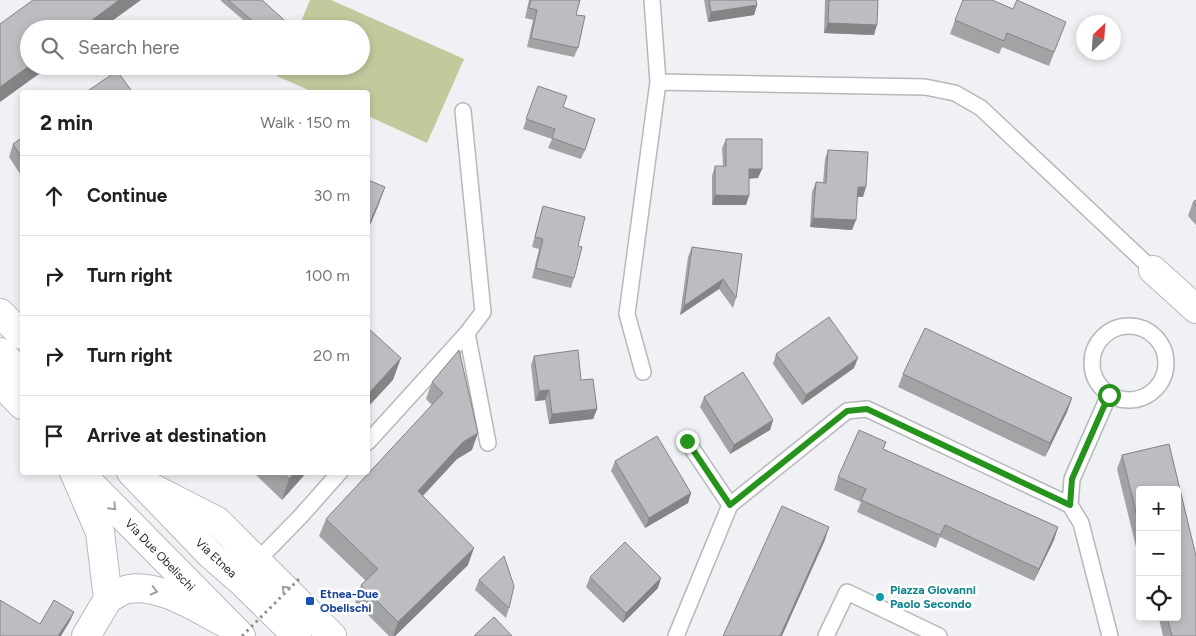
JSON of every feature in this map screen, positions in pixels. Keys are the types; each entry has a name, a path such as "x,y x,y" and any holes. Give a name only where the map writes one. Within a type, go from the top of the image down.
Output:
{"street":[{"path":"1153,270 1196,309"},
{"path":"0,313 20,333"},
{"path":"0,336 20,355"},
{"path":"0,352 20,372"},
{"path":"0,382 20,403"},
{"path":"0,402 20,422"},
{"path":"75,475 100,532 108,599"},
{"name":"Via Due Obelischi","path":"82,475 238,633"},
{"path":"140,475 178,501 217,521 332,636"},
{"name":"Via Etnea","path":"140,475 211,555 242,582 297,636"},
{"path":"178,501 211,555"},
{"path":"86,636 108,599 127,589 141,588 156,590 174,597 238,633"}],"lane":[{"path":"643,372 627,314 658,82 652,0"},
{"path":"658,82 925,87 955,93 981,108 1153,270"},
{"path":"370,440 483,312 463,111"},
{"path":"1126,325 1142,328 1155,336 1164,349 1167,364 1163,380 1153,392 1139,399 1124,400 1109,395 1097,384 1092,369 1092,354 1099,339 1111,329 1126,325"},
{"path":"466,333 488,444"},
{"path":"1070,505 1072,479 1109,395"},
{"path":"676,636 730,505 847,411 867,409 1070,505 1081,523 1110,636"},
{"path":"687,441 730,505"},
{"path":"257,561 337,475"},
{"path":"826,636 847,592 939,636"}],"path":[{"path":"238,633 301,577"}],"green space":[{"path":"310,0 331,0 464,59 427,143 370,117 370,90 308,90 277,76 370,75 370,20 302,20"}],"building":[{"path":"33,0 119,0 92,20 20,20 20,73 0,87 0,24"},
{"path":"228,0 262,0 284,20 251,20"},
{"path":"531,0 580,0 576,15 585,16 578,48 531,38 537,10 529,8"},
{"path":"709,0 756,0 757,5 711,12"},
{"path":"829,0 878,0 877,25 828,23"},
{"path":"963,0 992,0 1013,9 1017,0 1066,22 1054,52 1007,33 1004,41 955,20"},
{"path":"111,75 120,75 131,90 89,90"},
{"path":"538,86 567,96 563,107 595,119 585,150 552,138 555,129 526,119"},
{"path":"20,139 20,155 13,144"},
{"path":"726,139 762,139 762,169 749,169 749,196 715,195 715,166 726,166"},
{"path":"828,150 868,152 866,187 858,187 856,220 813,218 816,182 826,183"},
{"path":"370,181 385,187 370,222"},
{"path":"543,206 585,217 578,246 582,247 574,278 536,268 543,239 535,237"},
{"path":"692,247 742,254 736,298 723,279 684,306"},
{"path":"829,317 858,358 806,395 776,354"},
{"path":"925,328 1072,398 1050,443 903,374"},
{"path":"370,330 401,358 370,392"},
{"path":"459,350 478,433 463,442 418,491 474,548 398,622 361,585 378,569 326,519 367,475 370,475 370,472 443,393 432,382"},
{"path":"578,350 581,380 593,379 597,409 552,414 549,390 539,391 534,356"},
{"path":"743,372 773,420 734,445 704,397"},
{"path":"859,430 886,442 883,449 1058,527 1039,569 945,525 940,535 861,500 866,489 838,477"},
{"path":"657,436 691,493 649,518 615,461"},
{"path":"1169,444 1179,486 1136,486 1136,512 1122,455"},
{"path":"1181,494 1196,556 1196,636 1172,636 1168,621 1181,621"},
{"path":"782,506 829,527 780,636 723,636"},
{"path":"625,542 661,578 626,613 590,577"},
{"path":"504,556 514,586 509,608 479,580"},
{"path":"0,600 40,624 54,600 74,612 58,636 0,636"},
{"path":"494,617 512,636 474,636"}],"place":[{"name":"Piazza Giovanni Paolo Secondo","path":"880,597"},
{"name":"Etnea-Due Obelischi","path":"310,601"}],"route":[{"path":"687,441 730,505 847,411 867,409 1070,505 1072,479 1109,395"}]}
